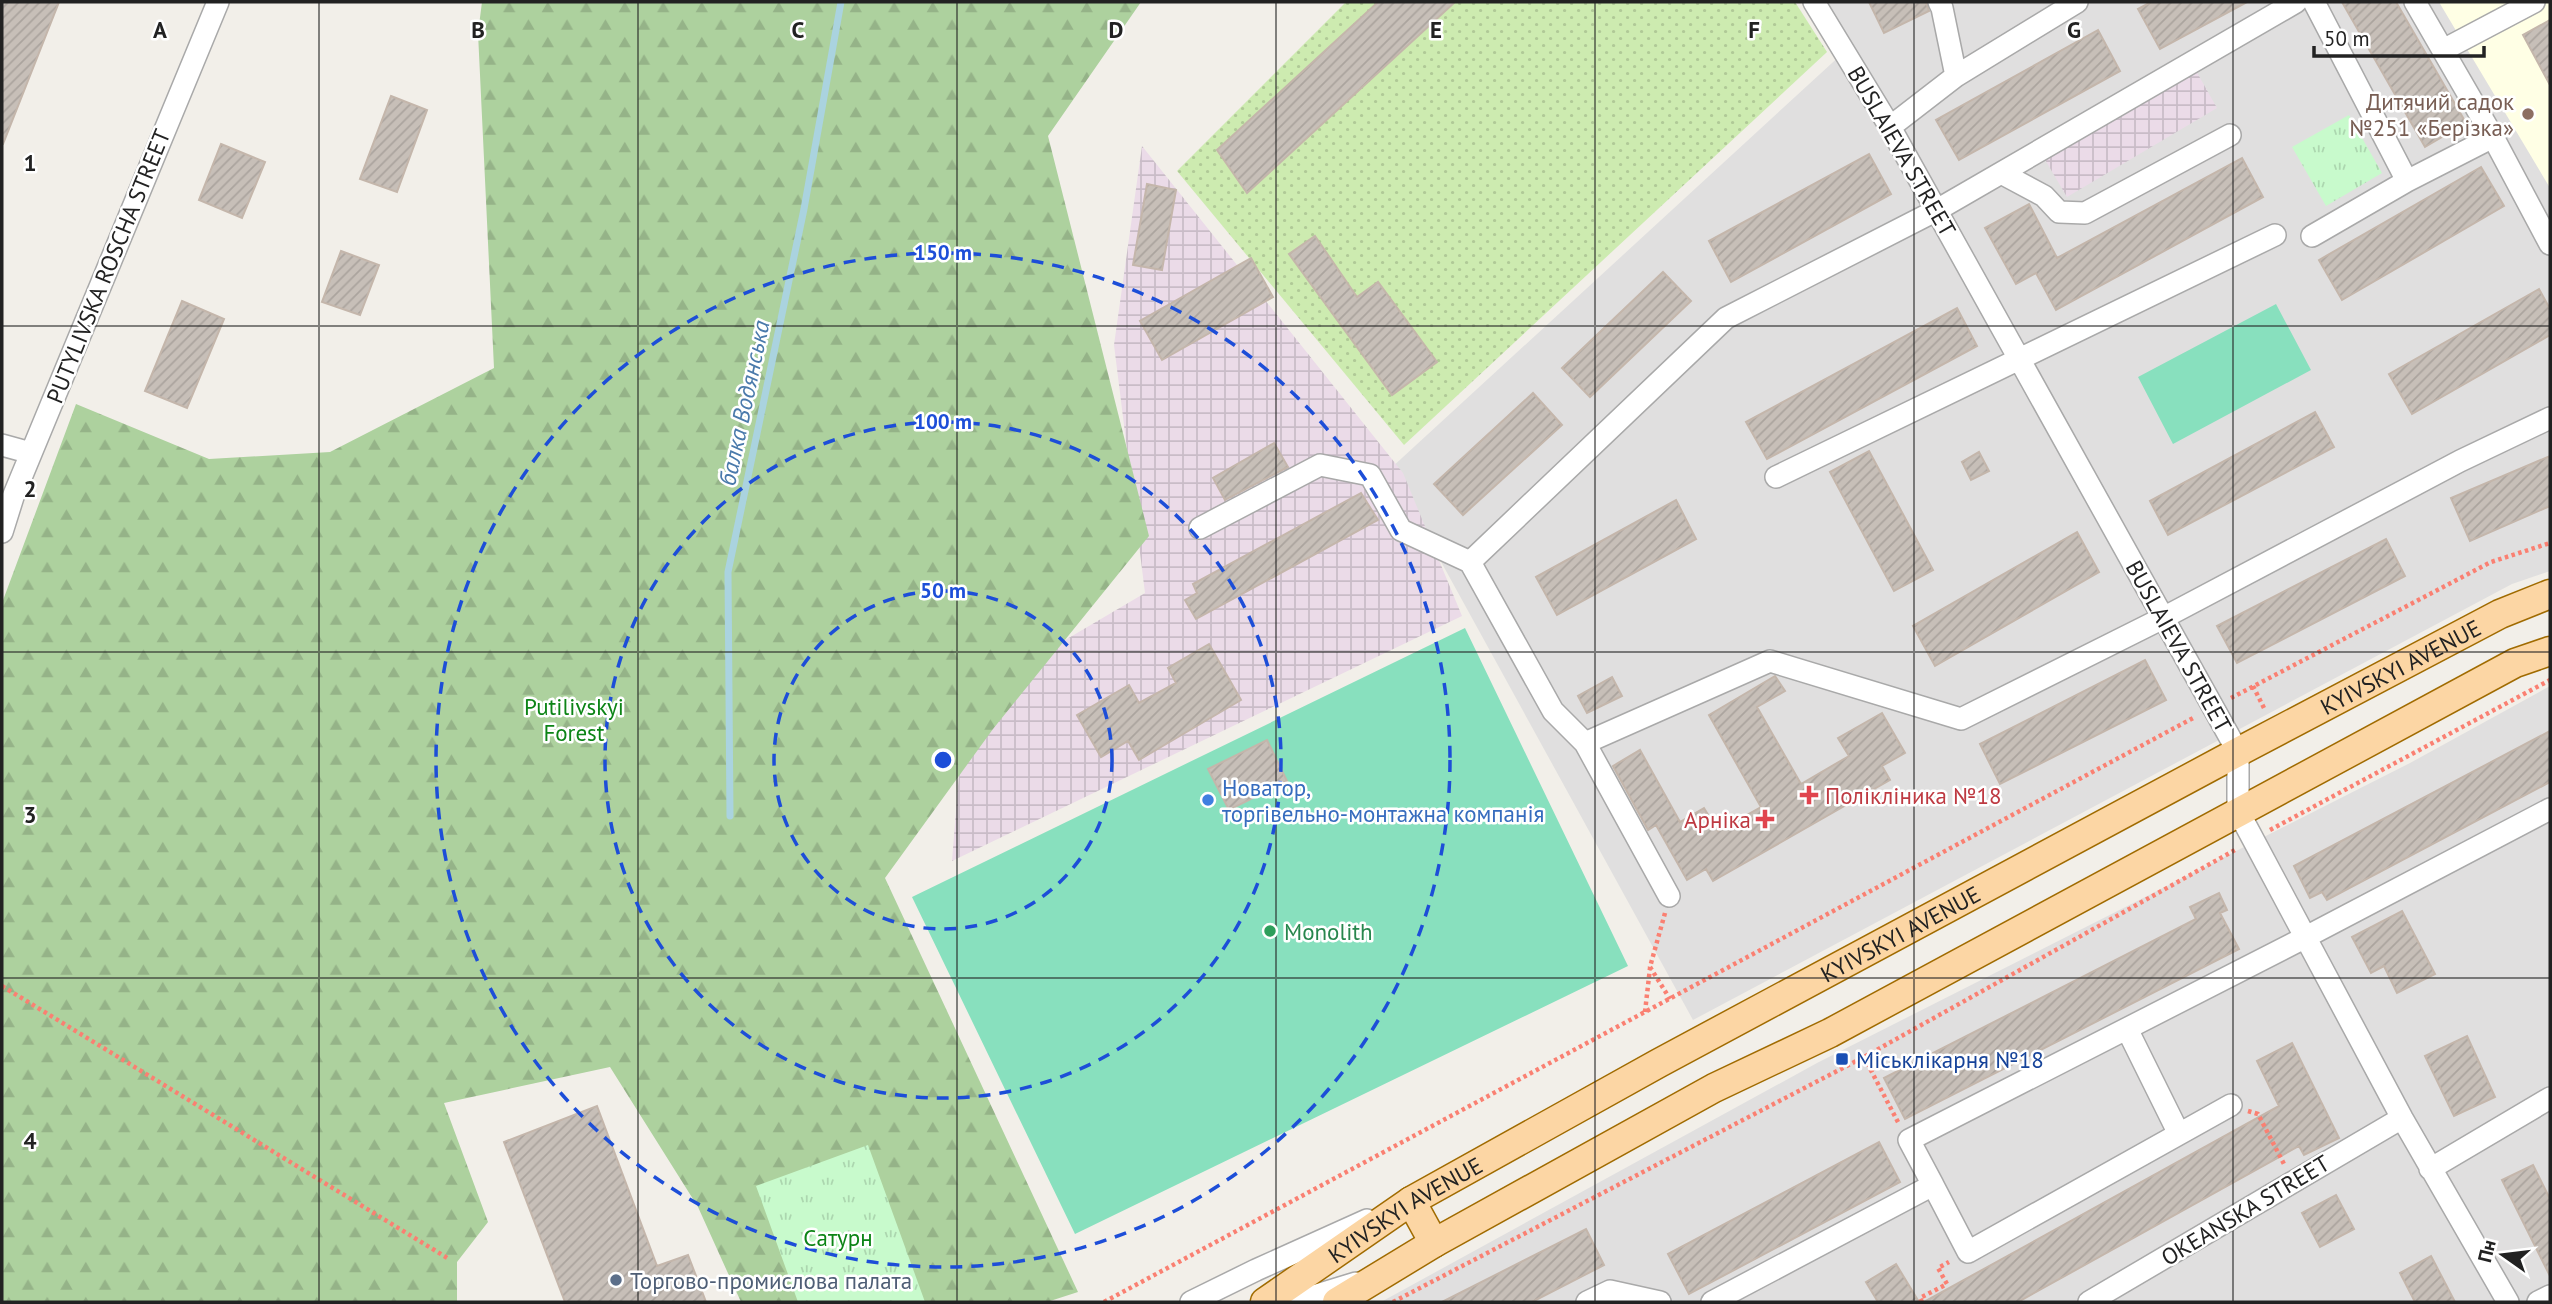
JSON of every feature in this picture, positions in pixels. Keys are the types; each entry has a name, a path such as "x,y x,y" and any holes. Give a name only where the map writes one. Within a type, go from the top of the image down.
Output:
{"main road":[{"name":"KYIVSKYI AVENUE","path":"1265,1302 1410,1201 1692,1045 2500,614 2550,594"},
{"name":"KYIVSKYI AVENUE","path":"1337,1302 1434,1243 1714,1088 1830,1033 2515,663 2550,651"},
{"path":"1410,1201 1434,1243"}],"street":[{"name":"PUTYLIVSKA ROSCHA STREET","path":"2,532 31,453 218,2"},
{"name":"BUSLAIEVA STREET","path":"1814,2 1891,127 2238,752 2238,811 2430,1169 2508,1302"},
{"path":"1939,2 1956,76"},
{"path":"1891,127 1956,76 2077,2"},
{"path":"1470,562 1726,318 1937,210 2296,2"},
{"path":"2315,2 2407,181"},
{"path":"2415,2 2493,137 2550,244"},
{"path":"2443,50 2534,2"},
{"path":"2001,173 2044,196 2059,212 2085,213 2230,135"},
{"path":"2312,236 2407,181 2493,137"},
{"path":"1776,477 2275,235"},
{"path":"1585,743 1770,661 1961,719 2163,618 2460,461 2550,418"},
{"path":"2,445 31,453"},
{"path":"1200,528 1320,465 1370,475 1401,530 1470,562 1553,710 1585,743 1669,895"},
{"path":"2231,1105 1968,1252 1909,1140 2550,809"},
{"path":"2127,1029 2179,1134"},
{"path":"2430,1169 2550,1098"},
{"name":"OKEANSKA STREET","path":"2089,1302 2402,1118"},
{"path":"1712,1302 1933,1185"},
{"path":"1191,1302 1410,1201"},
{"path":"1294,1302 1376,1277"},
{"path":"1587,1302 1610,1291 1660,1302"},
{"path":"2538,1302 2550,1296"}],"path":[{"path":"1104,1302 2213,707 2491,562 2550,543"},
{"path":"1393,1302 1864,1057 2253,840 2550,680"},
{"path":"1645,1012 1650,967 1669,895"},
{"path":"1650,967 1670,999"},
{"path":"2,986 449,1259"},
{"path":"1864,1057 1899,1123"},
{"path":"2231,1105 2258,1114 2293,1182"},
{"path":"1922,1302 1920,1298 1947,1283 1938,1268 1968,1252"}],"shaded area":[{"path":"1812,2 2550,2 2550,571 2512,584 1693,1020 1390,469 1844,52"},
{"name":"Дитячий садок №251 «Берізка»","path":"2439,2 2550,2 2550,188 2461,39"},
{"path":"2195,69 2217,108 2067,197 2044,158"},
{"path":"1142,146 1403,473 1462,616 952,861 965,699 1145,593 1114,345"},
{"path":"2550,686 2550,1302 1381,1302 1817,1063 2410,763"}],"green space":[{"name":"Putilivskyi Forest","path":"482,2 1141,2 1048,136 1149,536 993,729 885,878 1078,1292 1047,1302 741,1302 698,1207 610,1067 444,1103 488,1222 457,1262 457,1302 2,1302 2,603 76,404 209,459 330,452 494,368 478,33"},
{"path":"1346,2 1795,2 1827,52 1404,445 1177,171"},
{"path":"2349,115 2382,173 2326,206 2292,147"},
{"path":"2276,304 2311,370 2173,444 2138,377"},
{"name":"Monolith","path":"1465,628 1628,966 1075,1234 912,897"},
{"name":"Сатурн","path":"868,1145 925,1302 798,1302 756,1186"}],"building":[{"path":"2,2 59,2 3,144 2,144"},
{"path":"1378,2 1455,2 1247,193 1217,150"},
{"path":"1869,2 1926,2 1929,11 1884,33"},
{"path":"2151,2 2247,2 2160,49 2138,9"},
{"path":"2342,2 2396,2 2466,123 2425,147"},
{"path":"2550,20 2550,85 2523,35"},
{"path":"2098,30 2120,71 1959,160 1936,120"},
{"path":"391,96 427,110 397,192 360,179"},
{"path":"221,144 265,162 242,218 199,200"},
{"path":"1869,154 1891,194 1731,282 1709,241"},
{"path":"2242,158 2263,197 2056,310 2036,273 2016,284 1985,228 2029,204 2057,258"},
{"path":"2481,167 2504,206 2342,300 2319,260"},
{"path":"1147,184 1176,190 1162,270 1133,265"},
{"path":"1315,236 1357,297 1378,282 1437,362 1392,395 1289,254"},
{"path":"341,251 379,265 360,315 322,302"},
{"path":"1251,258 1273,297 1162,360 1140,321"},
{"path":"1663,272 1691,301 1590,397 1562,368"},
{"path":"2539,289 2550,309 2550,335 2412,414 2389,374"},
{"path":"182,301 224,319 187,408 145,391"},
{"path":"1957,308 1977,346 1767,459 1746,422"},
{"path":"1533,393 1562,425 1463,515 1434,484"},
{"path":"2315,412 2334,447 2168,535 2150,501"},
{"path":"1274,443 1288,467 1225,500 1213,478"},
{"path":"1869,451 1933,570 1894,591 1830,472"},
{"path":"1979,452 1989,471 1971,480 1962,462"},
{"path":"2550,456 2550,506 2470,541 2451,498"},
{"path":"1361,493 1378,520 1196,619 1185,600 1197,593 1193,584"},
{"path":"1676,500 1696,539 1557,615 1536,577"},
{"path":"2077,532 2099,572 1935,666 1913,626"},
{"path":"2386,539 2405,576 2237,663 2217,626"},
{"path":"1209,644 1241,700 1139,760 1128,741 1101,757 1077,715 1129,685 1139,703 1176,683 1168,668"},
{"path":"2145,660 2166,700 2000,784 1980,744"},
{"name":"Полікліника №18","path":"1775,676 1785,691 1757,707 1801,784 1849,756 1838,738 1882,713 1905,753 1882,766 1890,780 1713,881 1706,869 1687,880 1656,825 1648,830 1613,766 1640,750 1680,822 1704,808 1718,831 1761,807 1709,715"},
{"path":"1612,677 1622,696 1587,713 1578,696"},
{"path":"2550,731 2550,782 2327,900 2322,892 2310,898 2294,866"},
{"path":"1267,740 1287,781 1229,810 1208,769"},
{"path":"2219,893 2227,910 2220,913 2239,949 1905,1119 1884,1078 2196,919 2190,907"},
{"path":"2402,911 2435,974 2397,993 2384,966 2371,973 2352,937"},
{"path":"2467,1036 2495,1097 2454,1116 2425,1056"},
{"path":"2292,1043 2339,1138 2304,1155 2299,1146 2018,1302 1924,1302 2279,1106 2257,1061"},
{"path":"597,1106 657,1266 688,1255 706,1302 565,1302 504,1142"},
{"path":"1879,1142 1900,1182 1689,1294 1668,1254"},
{"path":"2533,1165 2550,1199 2550,1276 2502,1180"},
{"path":"2336,1195 2354,1229 2320,1247 2302,1213"},
{"path":"1586,1229 1604,1265 1532,1302 1442,1302"},
{"path":"2431,1256 2455,1302 2415,1302 2400,1273"},
{"path":"1896,1264 1919,1302 1878,1302 1866,1282"}],"waterway":[{"name":"балка Водянська","path":"730,816 728,572 804,209 841,2"}],"place":[{"name":"Дитячий садок №251 «Берізка»","path":"2528,114"},
{"name":"Полікліника №18","path":"1809,795"},
{"name":"Новатор, торгівельно-монтажна компанія","path":"1208,800"},
{"name":"Арніка","path":"1765,819"},
{"name":"Monolith","path":"1270,931"},
{"name":"Міськлікарня №18","path":"1842,1059"},
{"name":"Торгово-промислова палата","path":"616,1280"}]}
